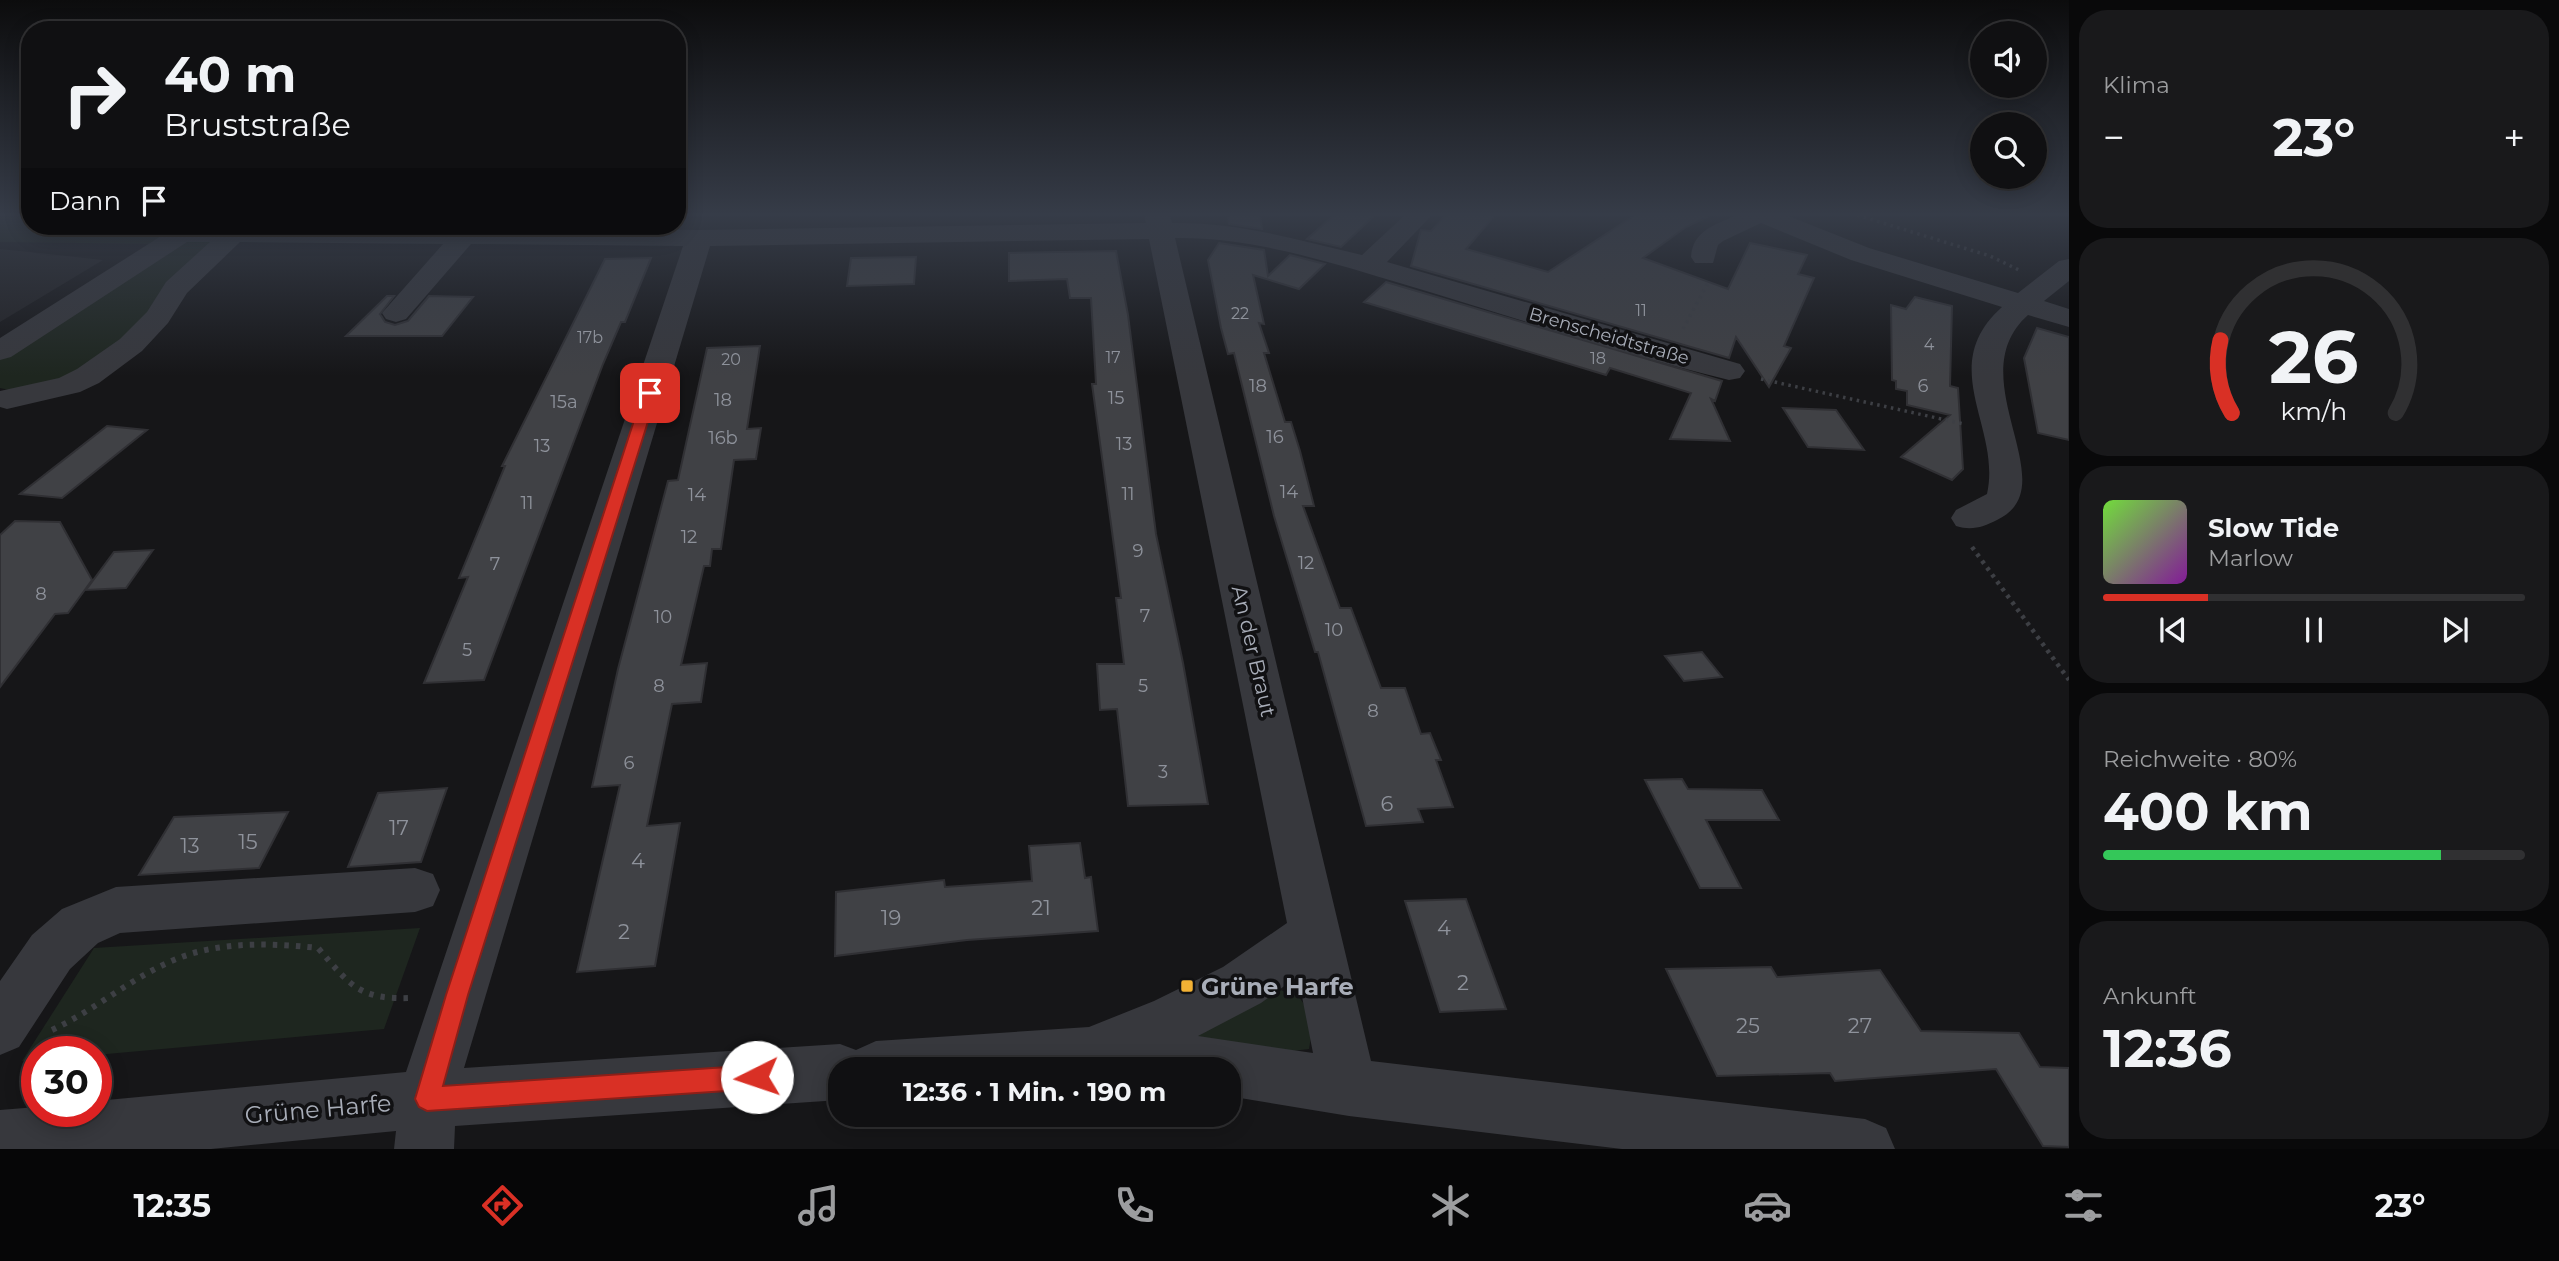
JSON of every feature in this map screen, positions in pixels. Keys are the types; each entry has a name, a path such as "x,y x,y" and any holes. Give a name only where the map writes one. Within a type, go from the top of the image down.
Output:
{"street":[{"path":"0,351 128,269"},
{"path":"2,402 69,386 109,361 131,345 158,317 177,288 197,269"},
{"path":"397,313 436,269"},
{"path":"426,1124 457,995 689,269"},
{"name":"An der Braut","path":"1169,269 1349,1087"},
{"name":"Brenscheidtstraße","path":"1380,269 1730,371"},
{"path":"1906,269 2069,318"},
{"path":"1969,518 1994,508 2005,493 2006,474 1986,391 1989,351 1997,329 2062,274"},
{"path":"0,1028 51,952 80,926 116,910 415,890"},
{"path":"1088,1055 1172,1021 1242,985 1317,932"},
{"path":"1058,1057 1088,1055 1215,1066 1652,1137 1865,1149"},
{"name":"Grüne Harfe","path":"29,1141 426,1124 828,1074"}],"path":[{"path":"1670,355 1710,278 1707,269"},
{"path":"2022,269 2062,274"},
{"path":"1730,371 1996,431"},
{"path":"1969,518 1972,549 2069,680"},
{"path":"49,1031 77,1020 172,961 193,953 277,944 318,948 356,992 373,999 402,999"}],"shaded area":[{"path":"0,269 89,269 0,322"},
{"path":"120,269 199,269 154,318 70,382 18,392 0,388 0,352"},
{"path":"420,928 384,1029 112,1054 112,1036 38,1036 94,948"},
{"path":"1270,986 1299,997 1314,1019 1309,1049 1268,1054 1185,1040"}],"building":[{"path":"600,269 647,269 625,322 621,322 603,364 484,680 424,683 468,577 459,578 505,466 502,466"},
{"path":"849,269 915,269 914,284 847,286"},
{"path":"1009,269 1119,269 1128,315 1156,534 1183,663 1208,804 1128,806 1117,709 1100,710 1097,664 1124,664 1116,598 1121,598 1092,384 1096,384 1091,298 1070,298 1067,279 1009,281"},
{"path":"1210,269 1267,269 1268,276 1276,269 1320,269 1299,289 1253,275 1264,324 1259,323 1269,353 1264,353 1285,422 1291,422 1300,451 1314,506 1303,506 1340,608 1351,608 1381,688 1405,688 1421,734 1430,733 1441,760 1436,760 1453,807 1418,809 1423,822 1366,826 1318,652 1315,652 1274,516 1234,353 1228,354"},
{"path":"1420,269 1536,269 1548,272 1553,269 1672,269 1728,289 1738,269 1801,269 1798,274 1814,278 1784,346 1791,348 1769,387 1736,337 1729,358"},
{"path":"1386,282 1722,381 1715,401 1711,399 1730,441 1670,439 1691,393 1610,368 1606,375 1364,302"},
{"path":"387,296 394,296 380,314 385,322 395,325 408,321 429,296 473,297 442,336 346,336"},
{"path":"1915,297 1952,306 1950,386 1958,388 1963,469 1952,480 1901,457 1950,415 1907,405 1907,391 1896,389 1896,381 1892,380 1891,305 1906,309"},
{"path":"2037,328 2069,337 2069,440 2038,433 2024,358"},
{"path":"760,346 747,429 761,428 756,459 734,460 721,549 712,549 710,566 704,566 681,665 707,663 701,702 672,704 647,826 680,823 655,966 577,972 620,785 592,787 618,669 668,481 678,480 707,348"},
{"path":"1783,408 1836,410 1864,450 1808,447"},
{"path":"107,426 147,430 62,498 20,494"},
{"path":"15,521 60,522 92,580 68,613 55,614 0,687 0,535"},
{"path":"153,550 126,588 86,590 114,552"},
{"path":"1702,652 1722,677 1684,681 1665,656"},
{"path":"1682,779 1688,789 1762,790 1779,820 1706,820 1741,888 1700,888 1645,780"},
{"path":"447,788 421,862 348,867 378,793"},
{"path":"288,812 259,868 139,875 174,817"},
{"path":"1080,843 1085,878 1091,877 1098,931 967,940 835,956 836,892 944,880 945,887 1032,881 1029,846"},
{"path":"1466,899 1506,1009 1440,1012 1405,901"},
{"path":"1771,967 1777,977 1880,970 1921,1031 2019,1033 2040,1067 2069,1068 2069,1147 2043,1146 1996,1069 1835,1081 1830,1073 1717,1076 1666,969"}],"place":[{"name":"Grüne Harfe","path":"1187,986"}],"route":[{"path":"650,393 457,995 427,1099 757,1077"}]}
